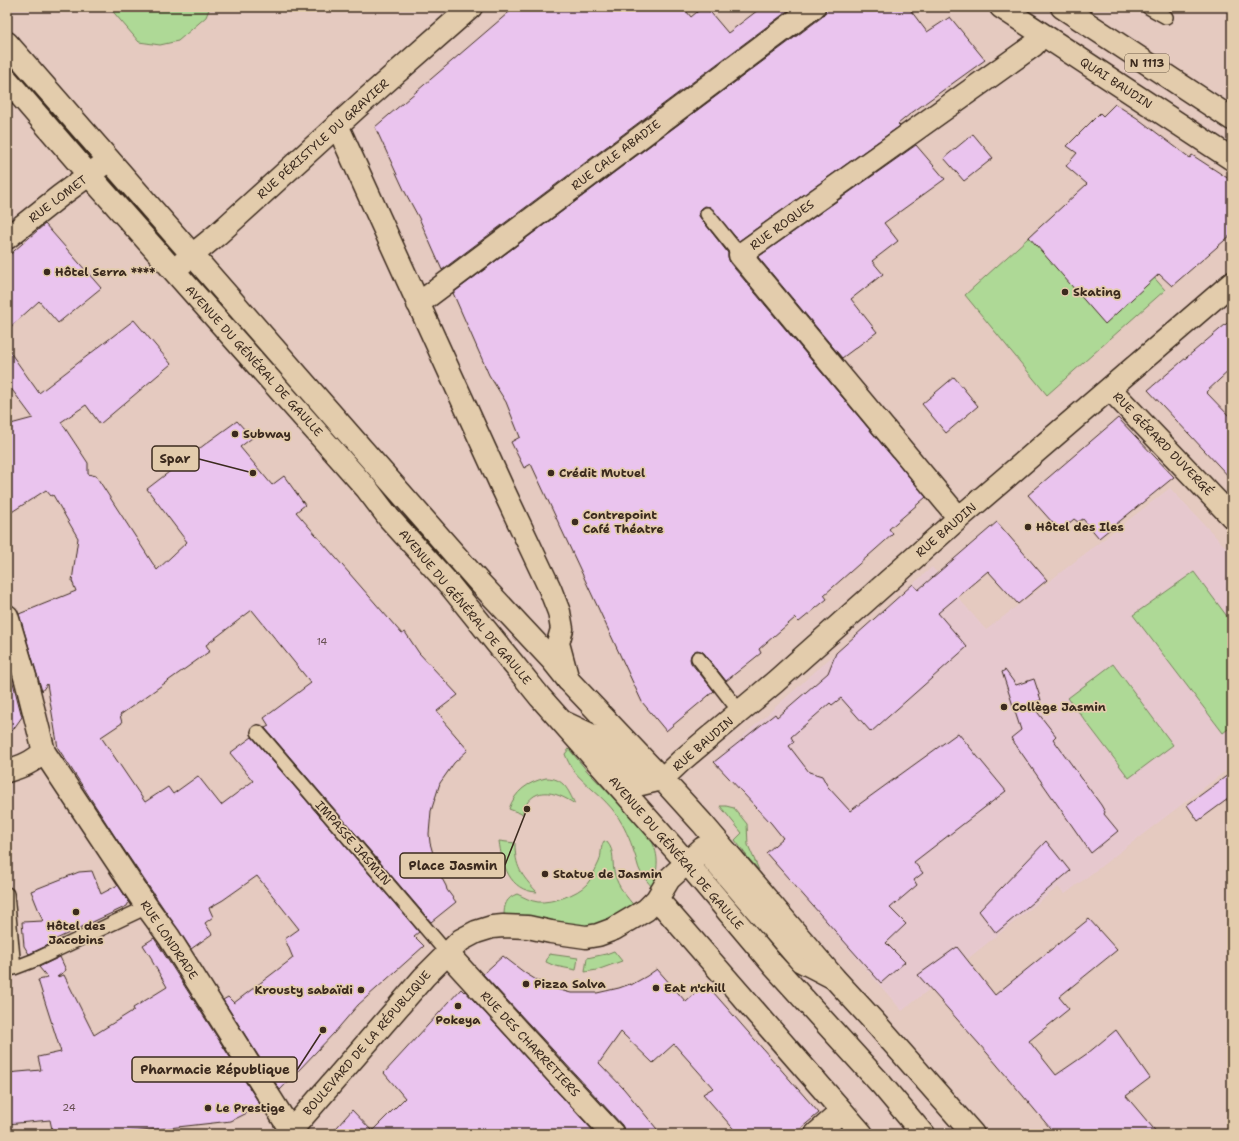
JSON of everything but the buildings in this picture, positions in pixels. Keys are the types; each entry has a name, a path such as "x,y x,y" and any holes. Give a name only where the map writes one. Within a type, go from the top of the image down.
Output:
{"street":[{"name":"RUE PÉRISTYLE DU GRAVIER","path":"174,270 218,234 362,102 471,7"},
{"name":"RUE CALE ABADIE","path":"418,304 814,7"},
{"name":"QUAI BAUDIN","path":"1001,7 1232,159"},
{"name":"N 1113","path":"1062,7 1232,119"},
{"name":"RUE ROQUES","path":"959,518 740,255 1034,45 1042,35"},
{"name":"AVENUE DU GÉNÉRAL DE GAULLE","path":"7,43 474,576 552,660 568,680 662,779 707,829 835,979 973,1134"},
{"name":"AVENUE DU GÉNÉRAL DE GAULLE","path":"7,80 89,175 367,489 389,518 448,584 540,697 687,863 773,965 881,1084 923,1134"},
{"path":"337,125 517,520 550,589 559,612 562,629 558,643 568,680"},
{"name":"RUE LOMET","path":"7,238 109,160"},
{"name":"RUE BAUDIN","path":"662,779 959,518 1232,283"},
{"name":"RUE GÉRARD DUVERGÉ","path":"1110,389 1232,517"},
{"name":"RUE LONDRADE","path":"7,616 26,680 44,752 147,908 169,937 286,1133"},
{"path":"563,722 593,736 641,784 662,779"},
{"path":"7,771 26,765 44,752"},
{"name":"BOULEVARD DE LA RÉPUBLIQUE","path":"286,1133 424,977 447,953 466,937 492,927 503,926 528,927 586,937 598,935 614,929 646,910 657,899 669,879 703,848 801,961 835,979"},
{"path":"657,899 862,1134"},
{"name":"RUE DES CHARRETIERS","path":"447,953 613,1134"},
{"path":"816,1134 842,1111"}],"lane":[{"path":"1148,7 1166,17"},
{"path":"707,214 740,255"},
{"path":"698,658 740,712"},
{"name":"IMPASSE JASMIN","path":"258,732 447,953"},
{"path":"7,894 11,968 35,960 147,908"}],"shaded area":[{"name":"Collège Jasmin","path":"1170,488 1232,554 1232,766 1065,894 1058,887 902,1011 766,853 783,838 714,762 932,567 986,630"}],"green space":[{"path":"109,7 210,7 206,17 178,41 160,45 139,42"},
{"name":"Skating","path":"1079,192 1165,290 1047,395 965,295"},
{"path":"1194,572 1232,623 1232,726 1223,733 1133,615"},
{"path":"1113,664 1173,745 1129,778 1068,698"},
{"path":"569,749 588,772 646,831 654,845 657,858 655,879 652,887 643,877 629,837 616,814 606,802 573,770 565,754"},
{"path":"546,778 557,780 565,786 575,804 567,799 551,793 544,793 537,794 531,798 522,814 509,809 515,797 523,788 533,782"},
{"path":"720,806 734,808 747,824 748,845 759,870 735,840 742,833"},
{"path":"499,841 515,843 516,858 520,870 537,892 520,887 513,881 502,859"},
{"path":"604,841 610,846 614,871 618,884 635,907 603,924 589,926 575,926 504,916 506,902 517,894 532,901 544,902 564,898 583,888 587,884 599,862"},
{"path":"614,951 622,961 597,970 585,972 587,958"},
{"path":"549,954 578,958 576,970 555,966 546,962"}],"place":[{"name":"Hôtel Serra ****","path":"47,272"},
{"name":"Skating","path":"1065,292"},
{"name":"Subway","path":"235,434"},
{"name":"Spar","path":"253,473"},
{"name":"Crédit Mutuel","path":"551,473"},
{"name":"Contrepoint Café Théatre","path":"575,522"},
{"name":"Hôtel des Iles","path":"1028,527"},
{"name":"Collège Jasmin","path":"1004,707"},
{"name":"Place Jasmin","path":"527,809"},
{"name":"Statue de Jasmin","path":"545,874"},
{"name":"Hôtel des Jacobins","path":"76,912"},
{"name":"Pizza Salva","path":"526,984"},
{"name":"Eat n'chill","path":"656,988"},
{"name":"Krousty sabaïdi","path":"361,990"},
{"name":"Pokeya","path":"458,1006"},
{"name":"Pharmacie République","path":"323,1030"},
{"name":"Le Prestige","path":"208,1108"}]}
